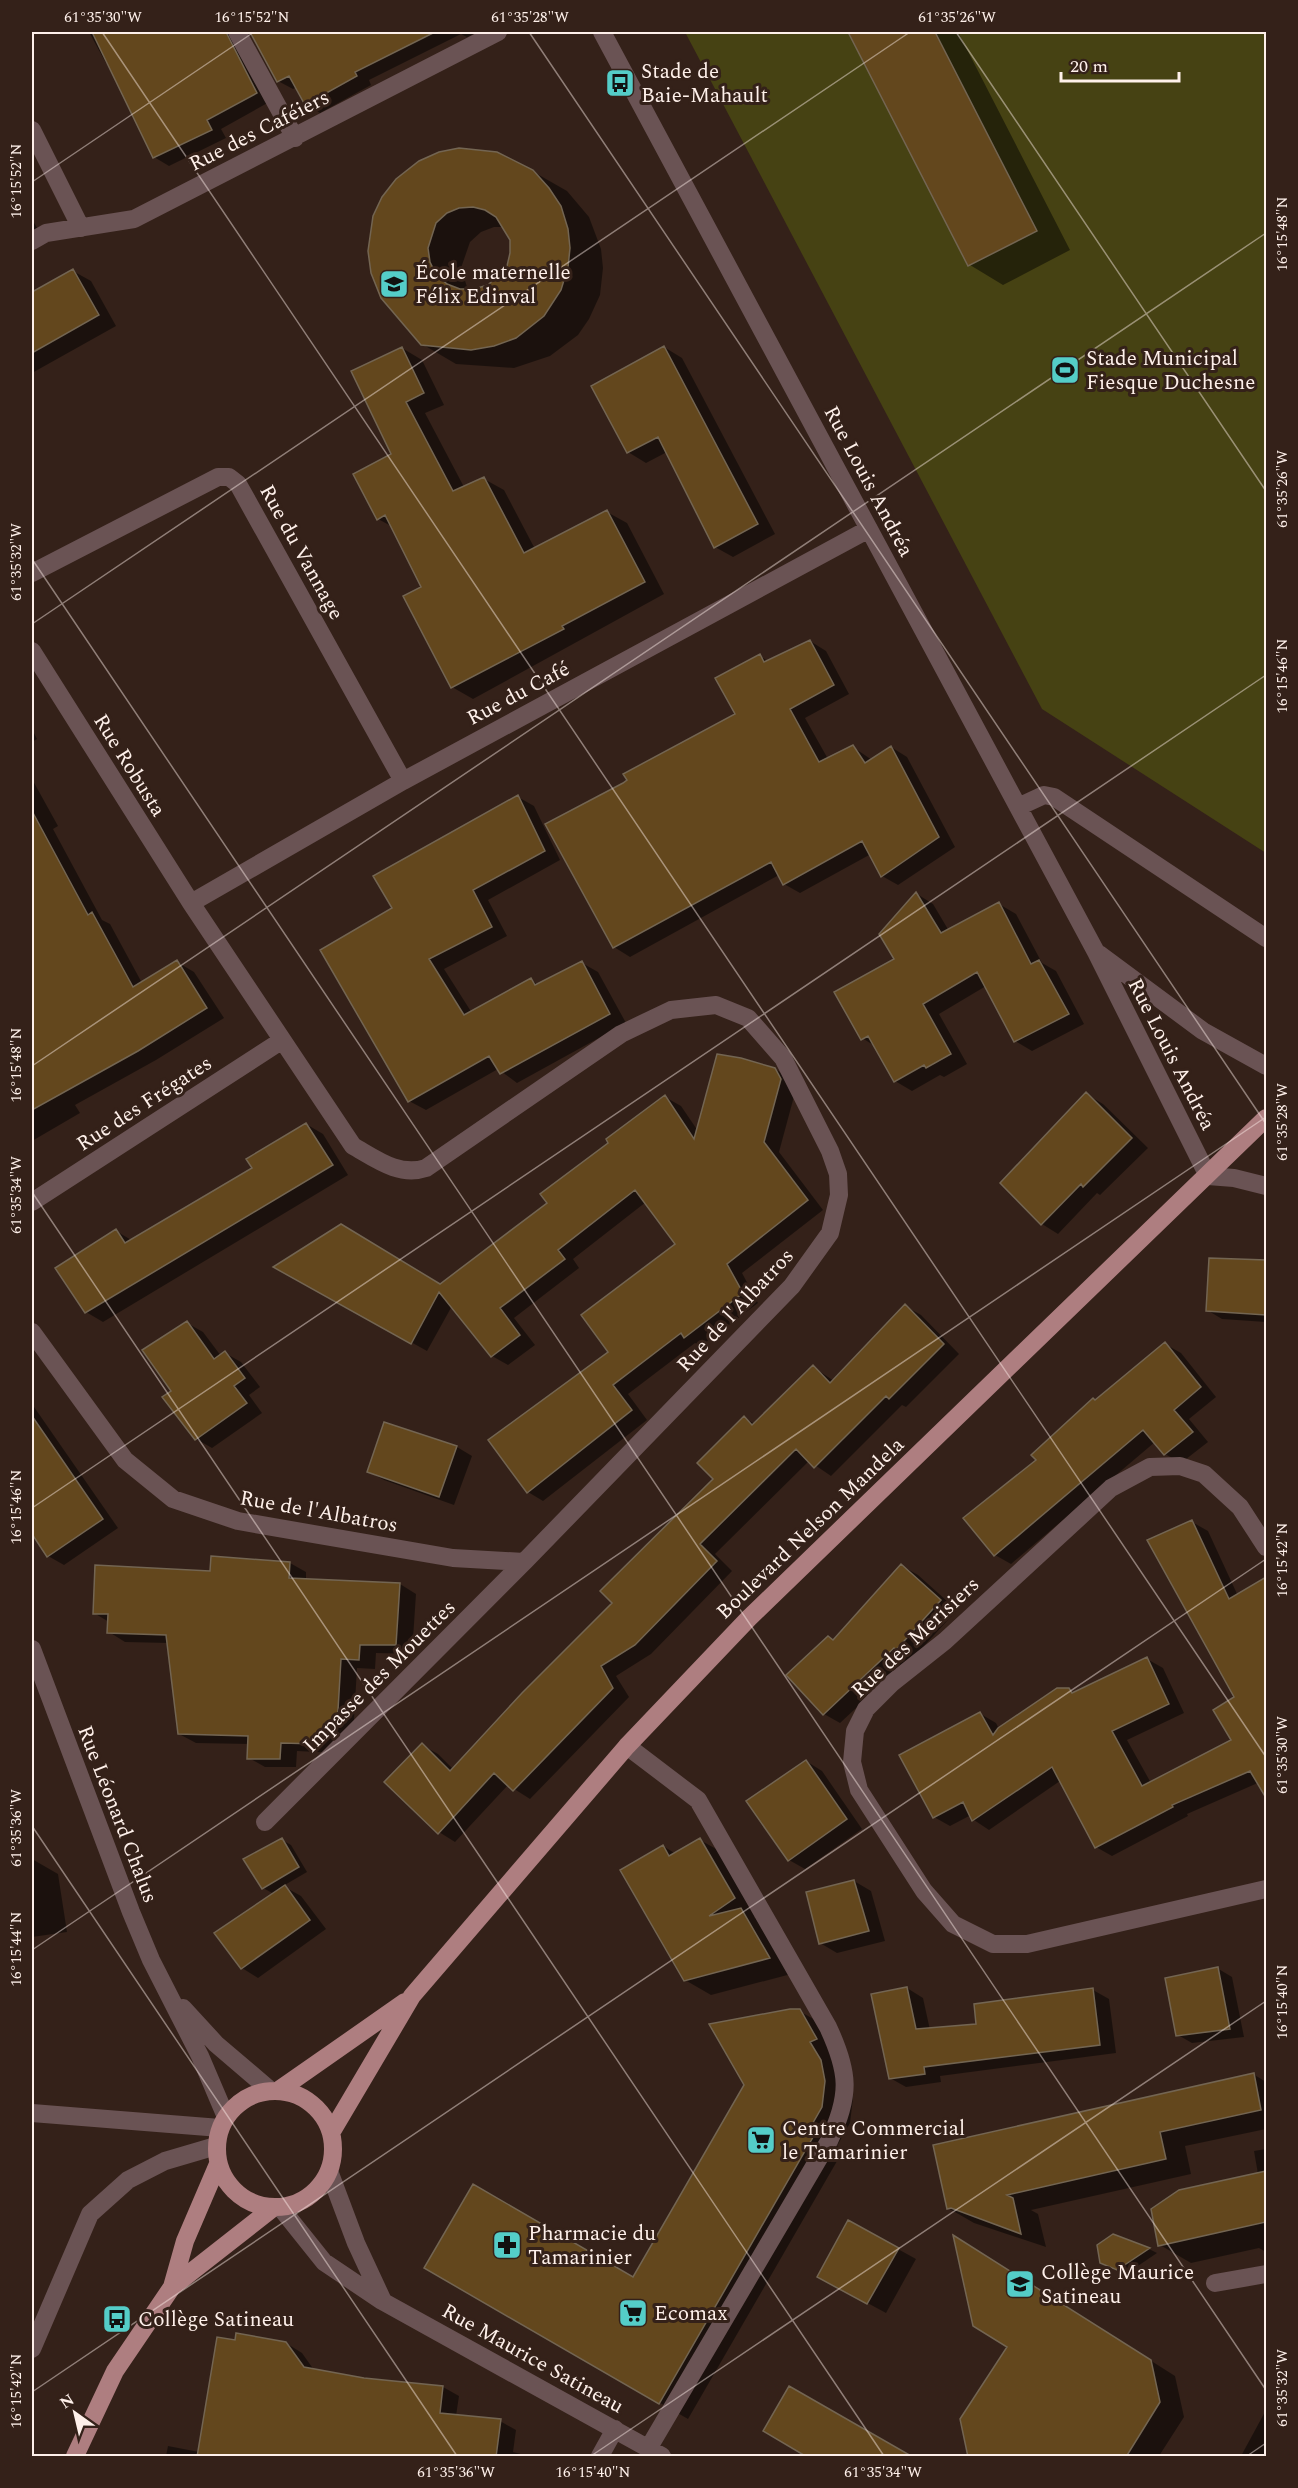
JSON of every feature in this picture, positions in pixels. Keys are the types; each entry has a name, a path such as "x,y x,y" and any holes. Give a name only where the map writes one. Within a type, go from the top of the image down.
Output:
{"main road":[{"name":"Boulevard Nelson Mandela","path":"331,2133 412,1996 627,1746 748,1618 1266,1118"},
{"name":"Boulevard Nelson Mandela","path":"274,2090 412,1996"},
{"path":"75,2457 115,2371 172,2287 185,2241 218,2164 220,2130 237,2103 252,2095 274,2090 296,2094 312,2103 324,2116 331,2133 334,2152 329,2171 321,2185 296,2204 276,2208 254,2204 238,2195 225,2182 218,2164"},
{"path":"172,2287 276,2208"}],"street":[{"path":"237,32 295,138"},
{"name":"Rue des Caféiers","path":"32,241 46,233 134,219 498,32"},
{"name":"Rue Louis Andréa","path":"602,32 1095,952 1208,1176"},
{"path":"32,130 81,228"},
{"name":"Rue du Vannage","path":"32,573 218,477 230,477 238,484 403,781"},
{"name":"Rue du Café","path":"191,903 403,781 869,529"},
{"name":"Rue Robusta","path":"32,651 281,1041"},
{"path":"1018,807 1044,795 1054,797 1266,938"},
{"name":"Rue Louis Andréa","path":"1095,952 1203,1031 1266,1065"},
{"name":"Rue de l'Albatros","path":"32,1332 125,1460 173,1499 238,1521 453,1558 524,1562 784,1294 815,1257 830,1233 839,1195 837,1174 830,1151 783,1058 766,1036 748,1018 716,1005 671,1010 621,1034 435,1163 415,1172 389,1166 353,1146 281,1041"},
{"name":"Rue des Frégates","path":"32,1202 281,1041"},
{"path":"1208,1176 1234,1178 1266,1186"},
{"name":"Rue des Merisiers","path":"1266,1547 1240,1508 1204,1474 1180,1466 1150,1467 1111,1488 945,1641 892,1683 866,1709 855,1731 852,1762 859,1790 924,1891 953,1924 993,1944 1027,1944 1266,1889"},
{"name":"Impasse des Mouettes","path":"265,1822 524,1562"},
{"name":"Rue Léonard Chalus","path":"32,1648 131,1912 151,1960 170,1993 220,2130"},
{"path":"627,1746 698,1800 828,2027 842,2057 844,2090 842,2114 829,2141 655,2453"},
{"name":"Rue Léonard Chalus","path":"170,1993 216,2044 274,2090"},
{"path":"32,2113 220,2130"},
{"path":"32,2349 90,2214 128,2180 165,2162 220,2130"},
{"path":"329,2171 356,2243 382,2301"},
{"name":"Rue Maurice Satineau","path":"276,2208 324,2262 382,2301 655,2453"},
{"path":"1215,2283 1266,2274"},
{"path":"600,2457 615,2429"}],"shaded area":[{"name":"Stade Municipal Fiesque Duchesne","path":"685,32 1266,32 1266,853 1042,709"}],"building":[{"path":"92,32 226,32 257,93 207,120 212,130 153,158"},
{"path":"250,32 435,32 355,72 357,76 305,105 289,76 277,82"},
{"path":"848,32 935,32 1037,231 968,266"},
{"path":"459,148 497,152 533,170 561,206 568,229 570,248 568,267 561,290 544,316 516,338 494,346 471,350 421,345 381,298 371,273 368,251 373,216 382,197 396,179 419,161 439,152","holes":["473,207 485,210 496,217 510,240 507,266 488,285 474,289 460,289 447,284 436,274 430,262 428,248 436,223 447,213 459,208"]},
{"path":"73,269 99,315 32,353 32,292"},
{"path":"664,346 758,524 714,548 658,437 627,453 591,386"},
{"path":"402,347 424,393 406,402 453,491 484,477 524,553 607,510 645,582 562,626 564,629 451,688 403,596 421,587 385,515 377,520 353,474 391,454 351,371"},
{"path":"810,640 834,685 790,709 819,762 853,745 865,763 891,746 939,837 881,877 862,841 783,885 771,862 613,948 545,824 623,783 627,780 623,774 735,714 715,678 760,654 764,662"},
{"path":"518,795 545,851 473,890 492,927 429,959 464,1015 531,978 535,985 582,961 610,1014 500,1074 489,1056 408,1102 320,950 392,908 373,876"},
{"path":"32,811 88,915 92,912 133,987 177,960 207,1008 138,1051 32,1110"},
{"path":"916,892 941,933 999,902 1031,964 1039,960 1069,1014 1014,1042 977,972 923,1004 951,1054 926,1068 924,1065 894,1082 868,1036 861,1040 834,992 894,959 879,934"},
{"path":"717,1054 775,1068 781,1079 764,1142 808,1200 727,1264 743,1293 684,1338 681,1333 613,1385 632,1410 527,1493 488,1440 608,1352 581,1315 675,1244 635,1190 558,1250 565,1259 500,1308 520,1335 491,1357 439,1292 411,1344 273,1267 341,1224 440,1284 547,1203 540,1194 608,1143 606,1139 665,1095 694,1139"},
{"path":"1086,1092 1132,1138 1083,1187 1081,1184 1041,1225 1000,1183"},
{"path":"306,1123 333,1165 85,1313 55,1268 116,1229 125,1243 252,1168 246,1159"},
{"path":"1209,1258 1266,1260 1266,1315 1206,1311"},
{"path":"905,1304 944,1344 889,1399 886,1396 814,1468 796,1449 700,1544 717,1561 635,1645 601,1666 613,1688 513,1791 494,1773 438,1834 384,1782 422,1743 450,1771 522,1693 612,1603 600,1591 713,1479 697,1463 744,1416 752,1425 813,1365 830,1383"},
{"path":"187,1321 214,1359 225,1351 245,1378 234,1386 247,1403 195,1440 162,1397 171,1391 142,1350"},
{"path":"1165,1342 1201,1387 1174,1410 1193,1432 1164,1455 1143,1430 994,1556 963,1518 1036,1460 1031,1455 1093,1398 1095,1400"},
{"path":"32,1416 103,1519 47,1557 32,1534"},
{"path":"384,1422 457,1446 439,1497 367,1472"},
{"path":"1192,1520 1229,1599 1266,1577 1266,1798 1250,1771 1172,1805 1173,1807 1095,1848 1052,1767 972,1821 963,1802 933,1818 899,1755 980,1712 993,1735 998,1728 1057,1688 1069,1688 1072,1693 1147,1657 1169,1704 1112,1731 1142,1786 1231,1740 1213,1710 1234,1697 1147,1540"},
{"path":"211,1556 290,1562 289,1578 400,1583 396,1645 360,1645 359,1660 341,1659 337,1727 319,1744 281,1743 280,1759 247,1759 248,1736 178,1734 166,1635 107,1633 108,1614 93,1614 95,1565 210,1571"},
{"path":"901,1564 941,1600 896,1650 894,1648 823,1715 786,1675 828,1636 833,1640"},
{"path":"806,1760 847,1819 788,1861 746,1801"},
{"path":"282,1838 299,1867 262,1889 243,1859"},
{"path":"700,1838 735,1898 709,1916 741,1908 770,1958 684,1981 620,1870 663,1845 669,1856"},
{"path":"854,1880 869,1931 819,1944 806,1892"},
{"path":"285,1885 310,1920 241,1969 214,1933"},
{"path":"1218,1967 1230,2029 1176,2036 1165,1978"},
{"path":"907,1987 916,2029 976,2024 974,2004 1093,1988 1100,2045 924,2067 925,2074 889,2079 871,1994"},
{"path":"800,2009 817,2039 810,2042 821,2060 825,2081 822,2107 810,2128 816,2132 659,2404 424,2268 473,2184 633,2277 744,2085 709,2024"},
{"path":"1254,2073 1261,2110 1160,2132 1166,2159 1007,2195 1013,2198 1021,2234 951,2208 947,2209 933,2145"},
{"path":"1266,2171 1266,2222 1158,2246 1151,2209 1179,2190"},
{"path":"848,2220 899,2248 867,2304 817,2277"},
{"path":"1113,2234 1150,2248 1117,2270 1100,2263 1097,2245"},
{"path":"953,2235 1151,2360 1160,2402 1126,2457 968,2457 960,2419 1007,2347 973,2326"},
{"path":"236,2333 286,2342 304,2367 364,2378 443,2386 440,2413 501,2419 496,2457 197,2457 217,2337 235,2340"},
{"path":"789,2386 913,2457 807,2457 763,2431"}],"place":[{"name":"Stade de Baie-Mahault","path":"620,83"},
{"name":"École maternelle Félix Edinval","path":"394,284"},
{"name":"Stade Municipal Fiesque Duchesne","path":"1065,370"},
{"name":"Centre Commercial le Tamarinier","path":"761,2140"},
{"name":"Pharmacie du Tamarinier","path":"507,2245"},
{"name":"Collège Maurice Satineau","path":"1020,2284"},
{"name":"Ecomax","path":"633,2313"},
{"name":"Collège Satineau","path":"117,2319"}]}
